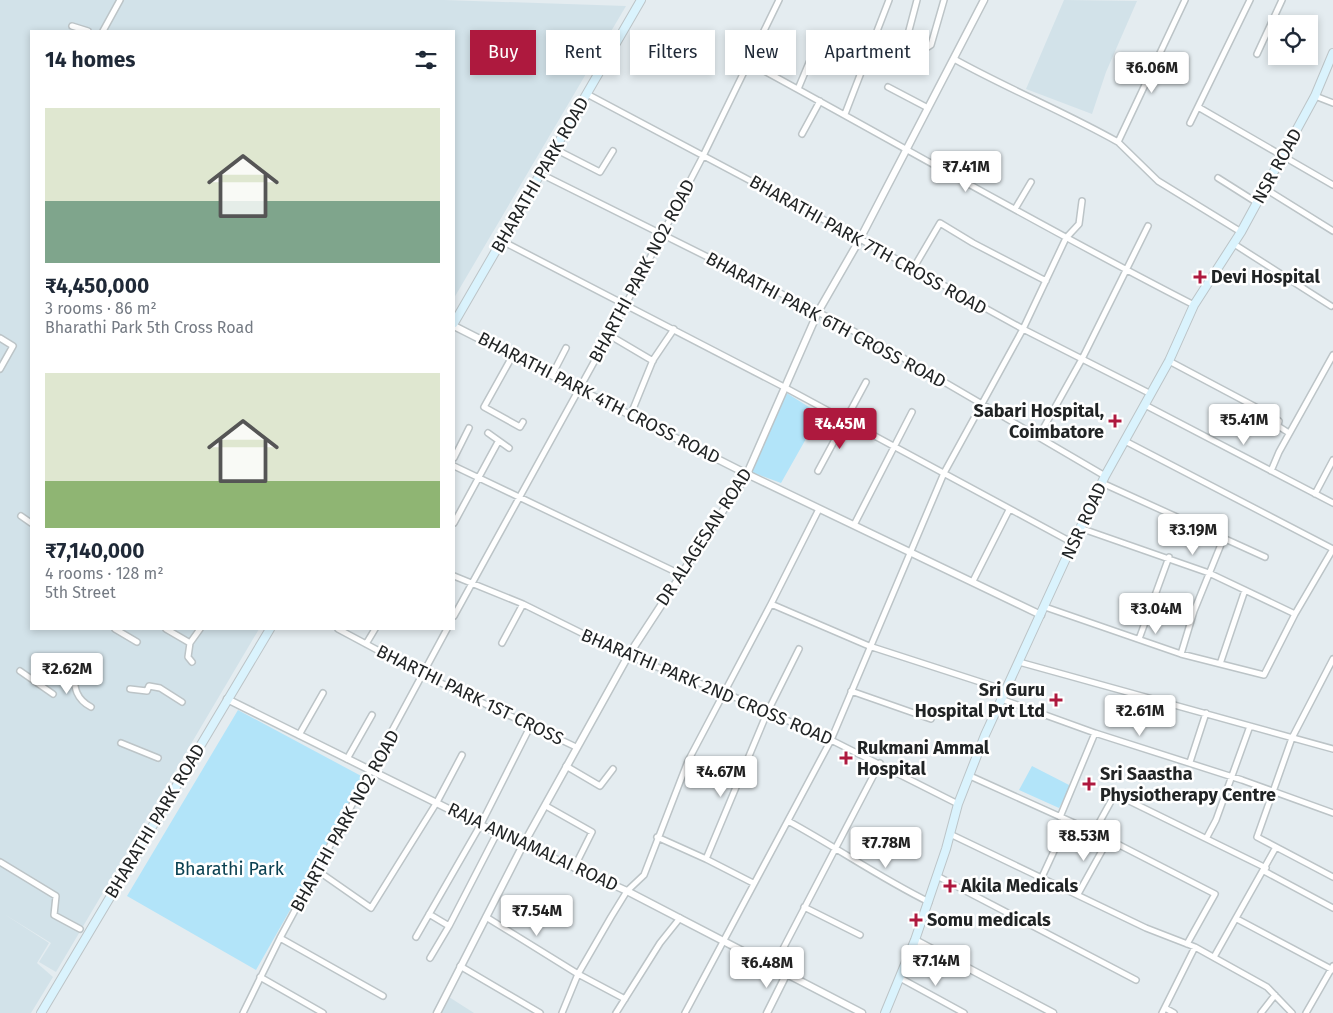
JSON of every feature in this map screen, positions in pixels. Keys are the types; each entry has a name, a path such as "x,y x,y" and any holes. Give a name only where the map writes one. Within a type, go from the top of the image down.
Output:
{"main road":[{"name":"BHARATHI PARK ROAD","path":"455,322 641,0"},
{"name":"NSR ROAD","path":"885,1013 915,940 937,876 958,804 985,734 1080,528 1169,361 1194,305 1241,232 1315,96 1333,53"},
{"name":"BHARATHI PARK ROAD","path":"41,1013 269,630"}],"street":[{"path":"104,30 120,0"},
{"name":"BHARTHI PARK NO2 ROAD","path":"764,30 779,0"},
{"path":"845,114 889,0"},
{"path":"917,0 907,38 909,42 928,47 932,45 944,0"},
{"name":"DR ALAGESAN ROAD","path":"436,1013 523,845 628,656 747,474 818,312 860,238 984,0"},
{"path":"1118,142 1185,0"},
{"path":"1190,123 1250,0"},
{"path":"1257,54 1282,0"},
{"path":"72,26 85,30"},
{"path":"954,60 1005,88 1118,142 1158,181 1241,232"},
{"path":"798,89 806,70"},
{"name":"BHARTHI PARK NO2 ROAD","path":"455,614 471,582 609,336 703,156 742,75"},
{"path":"772,75 907,148 1066,238 1194,305"},
{"path":"888,87 928,108"},
{"name":"BHARATHI PARK 7TH CROSS ROAD","path":"587,94 860,238 1023,329 1151,394"},
{"path":"1315,96 1333,103"},
{"path":"802,134 820,101"},
{"path":"1198,107 1283,154 1333,185"},
{"path":"556,148 600,172 613,151"},
{"name":"BHARATHI PARK 6TH CROSS ROAD","path":"541,174 661,236 818,312 1039,436 1104,480 1265,557"},
{"path":"1218,178 1256,202"},
{"path":"1015,209 1031,182"},
{"path":"1264,188 1333,232"},
{"path":"685,1013 831,740 869,646 944,473 1023,329 1066,238 1078,224 1082,201"},
{"path":"913,269 940,223 973,243 1046,281"},
{"path":"1039,436 1082,359 1148,226"},
{"path":"502,241 784,387 1073,543"},
{"path":"1234,244 1331,306"},
{"name":"BHARATHI PARK 4TH CROSS ROAD","path":"455,325 747,474 973,581 1040,615"},
{"path":"631,414 653,362 674,329"},
{"path":"609,336 653,362"},
{"path":"0,338 13,346 0,370"},
{"path":"552,375 566,348"},
{"path":"513,355 484,408 520,427 523,422"},
{"path":"1270,471 1333,355"},
{"path":"1169,361 1267,413 1280,421 1278,426 1289,433"},
{"path":"818,471 866,382"},
{"path":"1145,405 1333,504"},
{"path":"854,525 912,412"},
{"path":"455,456 469,428"},
{"path":"488,433 498,442 509,448"},
{"path":"1045,607 1181,654 1264,675 1273,661 1295,614 1333,549 1125,441"},
{"path":"455,521 498,442"},
{"path":"1315,494 1333,460"},
{"path":"455,467 680,574"},
{"path":"562,1013 578,974 627,891 644,875 657,837 688,761 771,604 819,508"},
{"path":"973,581 1009,510"},
{"path":"21,516 30,522"},
{"path":"1080,528 1169,557 1209,573 1295,614"},
{"path":"1181,654 1194,611 1224,538"},
{"path":"1140,639 1169,557"},
{"name":"BHARATHI PARK 2ND CROSS ROAD","path":"455,576 524,604 628,656 723,692 831,740 880,763 958,804"},
{"path":"1220,664 1244,590"},
{"path":"502,643 524,604"},
{"path":"771,604 869,646 1005,690"},
{"path":"117,630 137,642"},
{"path":"168,630 190,643"},
{"path":"192,662 188,657 190,643 199,630"},
{"name":"BHARTHI PARK 1ST CROSS","path":"340,630 424,675 576,747"},
{"path":"366,644 374,630"},
{"name":"BHARTHI PARK NO2 ROAD","path":"243,1013 280,938 424,675 446,630"},
{"path":"706,859 767,713 799,649"},
{"path":"1333,659 1292,738 1257,838 1333,877"},
{"path":"1019,662 1333,749"},
{"path":"72,663 76,693 80,701 91,707"},
{"path":"20,671 53,694"},
{"path":"130,689 147,690 149,686 160,688 182,702"},
{"path":"851,691 931,719"},
{"path":"299,735 323,694"},
{"name":"RAJA ANNAMALAI ROAD","path":"227,699 497,833 627,891 862,1013"},
{"path":"1001,699 1095,733 1231,776 1333,813"},
{"path":"1190,762 1206,713"},
{"path":"347,759 372,716"},
{"path":"416,937 481,824 531,725"},
{"path":"1207,837 1216,820 1250,726"},
{"path":"1060,816 1095,733"},
{"path":"121,744 158,758"},
{"path":"318,871 371,908 437,802 462,755"},
{"path":"773,968 880,763"},
{"path":"566,766 600,786 613,769"},
{"path":"970,776 1094,832 1215,894 1187,944"},
{"path":"1094,832 1115,794 1207,837 1333,908"},
{"path":"546,806 592,832 574,868"},
{"path":"788,821 836,848 885,880 928,902"},
{"path":"430,958 449,926 497,833"},
{"path":"950,834 1146,928 1195,947 1267,987 1292,1013"},
{"path":"657,837 753,883"},
{"path":"1042,877 1060,838"},
{"path":"1078,894 1108,840"},
{"path":"1214,957 1265,870 1276,847"},
{"path":"0,862 56,896 54,915 80,929"},
{"path":"937,876 1136,980"},
{"path":"804,907 860,935"},
{"path":"429,914 449,926"},
{"path":"486,918 578,974 625,998"},
{"path":"616,1013 660,943 680,918"},
{"path":"1237,919 1332,969 1306,1013"},
{"path":"280,938 383,996"},
{"path":"915,940 1053,1013"},
{"path":"1174,1013 1164,1010 1195,947"},
{"path":"460,966 540,1013"},
{"path":"767,1013 786,975"},
{"path":"260,977 323,1013"},
{"path":"900,978 964,1013"},
{"path":"1262,1013 1276,995"}],"shaded area":[{"path":"0,0 444,0 626,6 612,30 546,30 546,75 585,75 455,296 455,30 30,30 30,630 258,630 56,972 39,962 51,943 4,914 49,943 37,963 53,977 31,1013 0,1013"},
{"path":"1064,0 1137,1 1106,72 1092,114 1026,89"},
{"path":"449,997 474,1013 440,1013"}],"green space":[{"path":"785,392 820,414 781,483 751,472"},
{"name":"Bharathi Park","path":"238,710 365,778 256,970 127,896"},
{"path":"1032,766 1071,786 1059,808 1019,790"}],"place":[{"name":"Devi Hospital","path":"1200,277"},
{"name":"Sabari Hospital, Coimbatore","path":"1115,421"},
{"name":"Sri Guru Hospital Pvt Ltd","path":"1056,700"},
{"name":"Rukmani Ammal Hospital","path":"846,758"},
{"name":"Sri Saastha Physiotherapy Centre","path":"1089,784"},
{"name":"Akila Medicals","path":"950,886"},
{"name":"Somu medicals","path":"916,920"}]}
